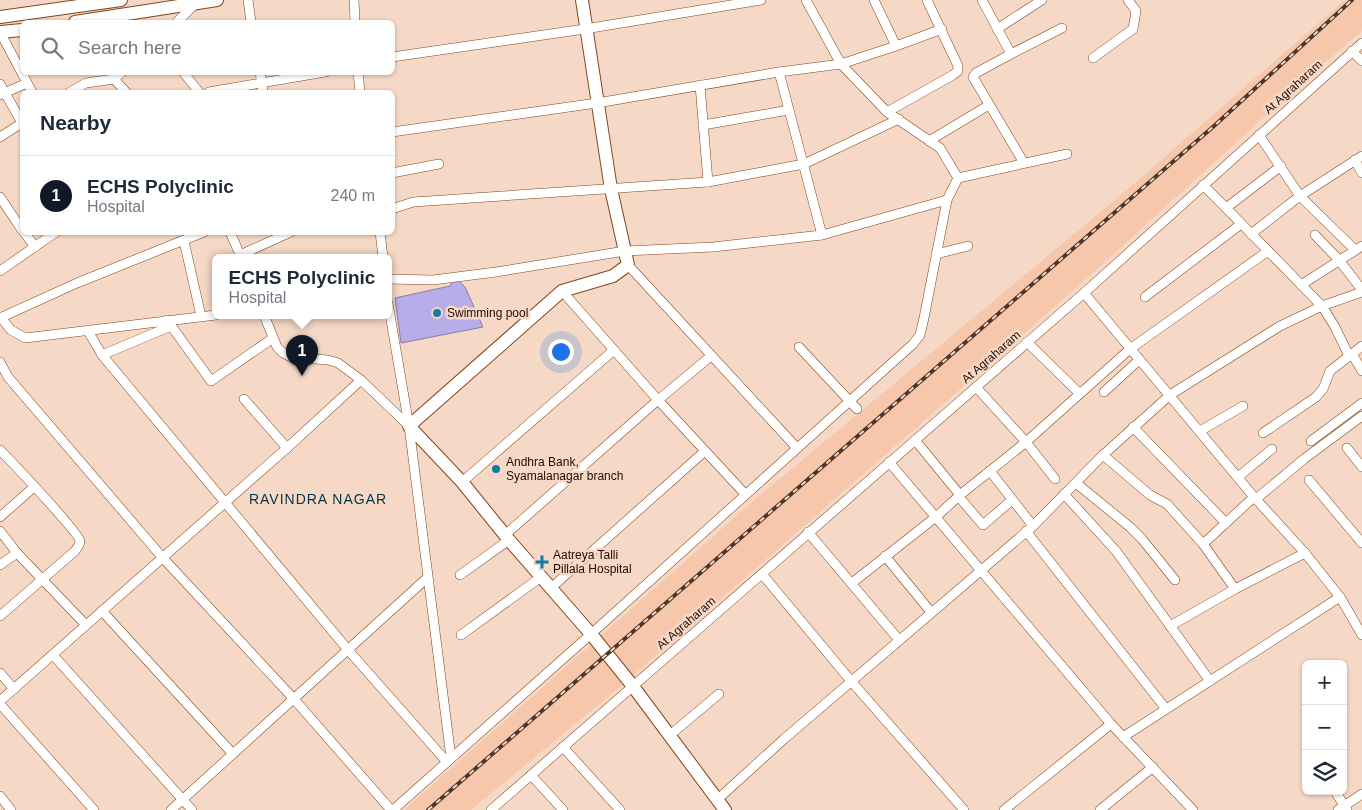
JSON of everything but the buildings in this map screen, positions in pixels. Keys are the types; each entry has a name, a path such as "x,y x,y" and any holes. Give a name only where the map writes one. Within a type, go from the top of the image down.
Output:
{"street":[{"path":"0,17 74,3 121,0"},
{"path":"87,20 196,1 217,0"},
{"path":"248,0 251,20"},
{"path":"354,0 355,20"},
{"path":"582,0 611,189 628,265 796,448"},
{"path":"395,57 585,29 761,0"},
{"path":"806,0 841,64 887,112 940,148 958,178"},
{"path":"874,0 896,46"},
{"path":"887,112 958,71 958,66 928,0"},
{"path":"982,0 1011,54"},
{"path":"997,29 1042,0"},
{"path":"1093,58 1134,29 1136,11 1128,0"},
{"path":"179,20 196,1"},
{"path":"1024,163 973,77 976,73 1062,28"},
{"path":"395,132 597,103 779,72 841,64 942,29"},
{"path":"20,30 0,32 20,70"},
{"name":"At Agraharam","path":"492,810 632,685 1084,293 1362,43"},
{"path":"1352,51 1362,61"},
{"path":"779,72 822,234"},
{"path":"23,75 31,90"},
{"path":"185,75 197,90"},
{"path":"260,75 262,88"},
{"path":"235,90 262,88 313,75"},
{"path":"358,75 360,90"},
{"path":"73,90 86,82 118,76 125,90"},
{"path":"20,120 2,91 27,83"},
{"path":"700,86 708,182"},
{"path":"929,141 989,105"},
{"path":"703,125 789,110"},
{"path":"395,208 413,202 708,182 804,164 899,119"},
{"path":"0,137 20,124"},
{"path":"1259,134 1300,196 1359,248 1301,284"},
{"path":"958,178 1067,154"},
{"path":"1251,234 1300,196 1358,158 1362,174"},
{"path":"395,172 439,164"},
{"path":"1226,208 1281,166"},
{"path":"0,362 8,377 162,557 293,698 392,810 913,344 920,335 947,200 958,178"},
{"path":"1203,185 1322,306 1362,371"},
{"path":"392,279 434,280 625,251 713,247 822,234 947,200"},
{"path":"1,202 20,226"},
{"path":"1145,297 1242,224"},
{"path":"27,235 35,247"},
{"path":"0,271 52,235"},
{"path":"197,235 77,283 0,318 11,330 25,338 169,323 212,315"},
{"path":"231,235 239,254"},
{"path":"244,254 285,235"},
{"path":"380,235 383,254"},
{"path":"718,799 1029,528 1103,455 1170,395 1280,326 1322,306 1362,291 1339,260 1315,235"},
{"path":"184,241 201,316"},
{"path":"936,254 968,246"},
{"path":"852,583 1026,442 1130,349 1268,251"},
{"path":"409,426 562,291 613,276 628,265"},
{"path":"562,291 658,400 745,494"},
{"path":"1084,293 1255,498 1305,553 1340,597 1362,635"},
{"path":"266,319 273,338 283,353 291,357 333,361 362,380 462,482 632,685 725,810"},
{"path":"391,319 409,426 449,760"},
{"path":"169,323 210,381 273,338"},
{"path":"102,355 169,323"},
{"path":"88,331 102,355 349,651 449,760"},
{"path":"1027,342 1079,393"},
{"path":"1263,433 1316,397 1323,389 1330,371 1362,346"},
{"path":"798,347 857,409"},
{"path":"462,482 614,350"},
{"path":"460,575 507,538 658,400 712,356"},
{"path":"1104,392 1139,360"},
{"path":"94,810 0,702 362,380"},
{"path":"976,387 1026,442 1055,479"},
{"path":"244,399 287,448"},
{"path":"1310,441 1362,403"},
{"path":"1200,431 1243,406"},
{"path":"1203,544 1255,498 1362,416"},
{"path":"1133,427 1226,523"},
{"path":"915,440 983,525 1012,500"},
{"path":"1347,448 1362,467"},
{"path":"1238,477 1272,449"},
{"path":"551,588 705,451"},
{"path":"0,616 80,544 80,540 34,486 1,453"},
{"path":"1103,455 1150,495 1167,504 1203,544 1235,589"},
{"path":"889,462 937,516 1111,724 1193,810"},
{"path":"990,471 1012,500 1029,528 1166,709"},
{"path":"1309,480 1362,543"},
{"path":"1076,483 1130,527 1175,580"},
{"path":"0,517 34,486"},
{"path":"1064,494 1116,551 1210,681"},
{"path":"0,531 17,553 86,625"},
{"path":"808,532 899,640"},
{"path":"0,566 17,553"},
{"path":"1170,626 1235,589 1305,553"},
{"path":"886,556 932,612"},
{"path":"762,574 851,682 964,810"},
{"path":"461,635 541,577"},
{"path":"171,810 428,578"},
{"path":"1123,737 1340,597"},
{"path":"102,611 233,754"},
{"path":"53,654 192,810"},
{"path":"0,673 14,689"},
{"path":"670,735 719,694"},
{"path":"1004,810 1111,724"},
{"path":"563,747 620,810"},
{"path":"1100,810 1153,767"},
{"path":"531,775 563,810"},
{"path":"1337,795 1343,809 1362,794"},
{"path":"0,796 11,810"}],"shaded area":[{"path":"1345,0 1362,0 1362,31 1314,72 1076,288 621,686 471,810 404,810 752,502 1128,189"},
{"name":"Swimming pool","path":"455,277 465,287 483,327 401,343 395,298 450,286"}],"railway":[{"path":"428,810 1214,126 1352,0"}],"place":[{"name":"Swimming pool","path":"437,313"},
{"name":"ECHS Polyclinic","path":"302,376"},
{"name":"Andhra Bank, Syamalanagar branch","path":"496,469"},
{"name":"Aatreya Talli Pillala Hospital","path":"542,562"}],"district":[{"name":"RAVINDRA NAGAR","path":"318,499"}]}
